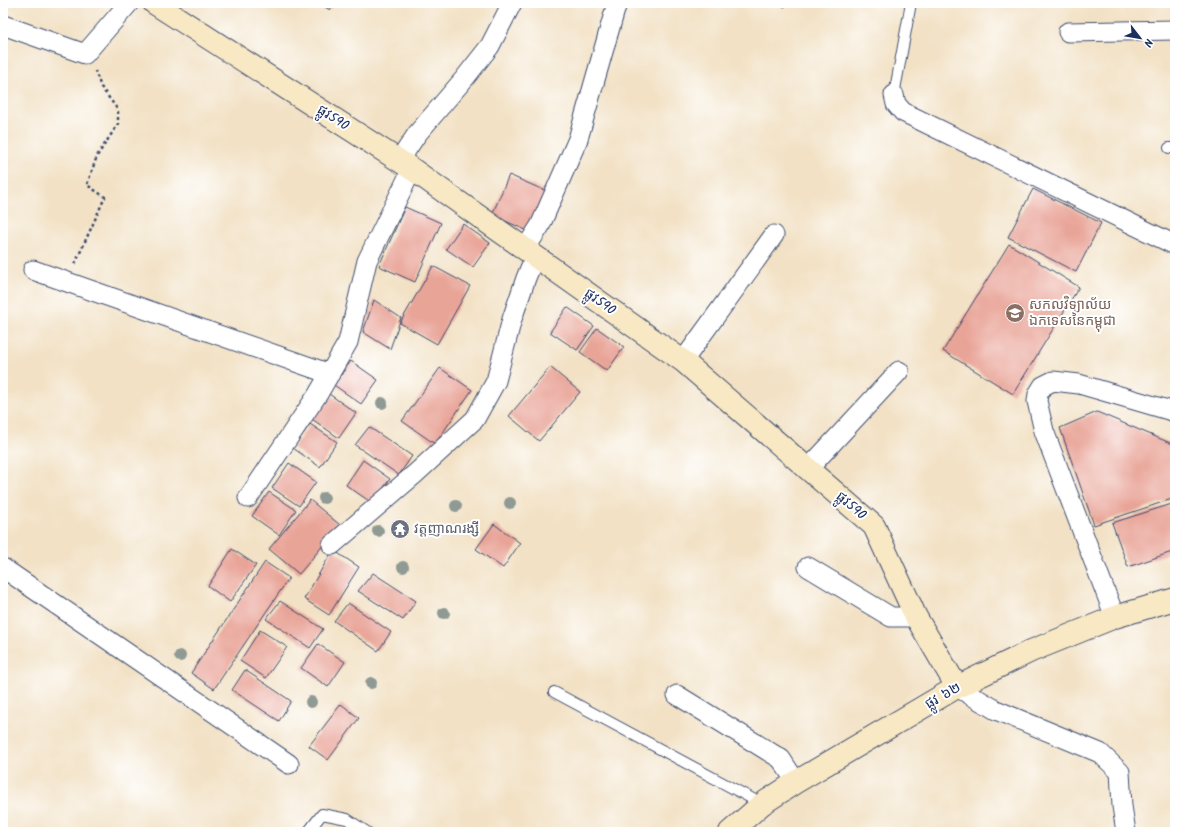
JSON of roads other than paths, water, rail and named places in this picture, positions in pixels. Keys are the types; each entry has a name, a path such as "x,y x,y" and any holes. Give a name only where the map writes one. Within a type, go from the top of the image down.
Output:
{"street":[{"path":"3,26 85,54 129,3"},
{"name":"ផ្លូវ590","path":"154,3 406,165 683,361 874,526 916,617 957,687"},
{"path":"248,498 318,394 348,342 367,262 417,134 490,46 512,3"},
{"path":"332,545 415,474 475,419 496,381 512,319 526,278 530,253 578,138 617,3"},
{"path":"1068,32 1175,30"},
{"path":"894,95 896,104 903,112 1175,246"},
{"path":"683,361 774,235"},
{"path":"33,270 330,374"},
{"path":"808,469 899,371"},
{"path":"1115,617 1044,431 1037,401 1038,394 1043,386 1053,382 1079,384 1175,412"},
{"path":"808,567 891,617 916,617"},
{"path":"3,568 289,764"},
{"name":"ផ្លូវ ៦២","path":"730,832 762,804 796,782 957,687 1031,651 1115,617 1175,599"},
{"path":"957,687 996,710 1100,753 1120,772 1122,806 1126,832"},
{"path":"677,695 781,760 796,782"}],"lane":[{"path":"894,95 911,3"},
{"path":"554,692 762,804"},
{"path":"308,832 322,814 347,818 367,832"}],"place":[{"name":"សកលវិទ្យាល័យ ឯកទេសនៃកម្ពុជា","path":"1015,313"},
{"name":"វត្តញាណរង្សី","path":"400,529"}]}
